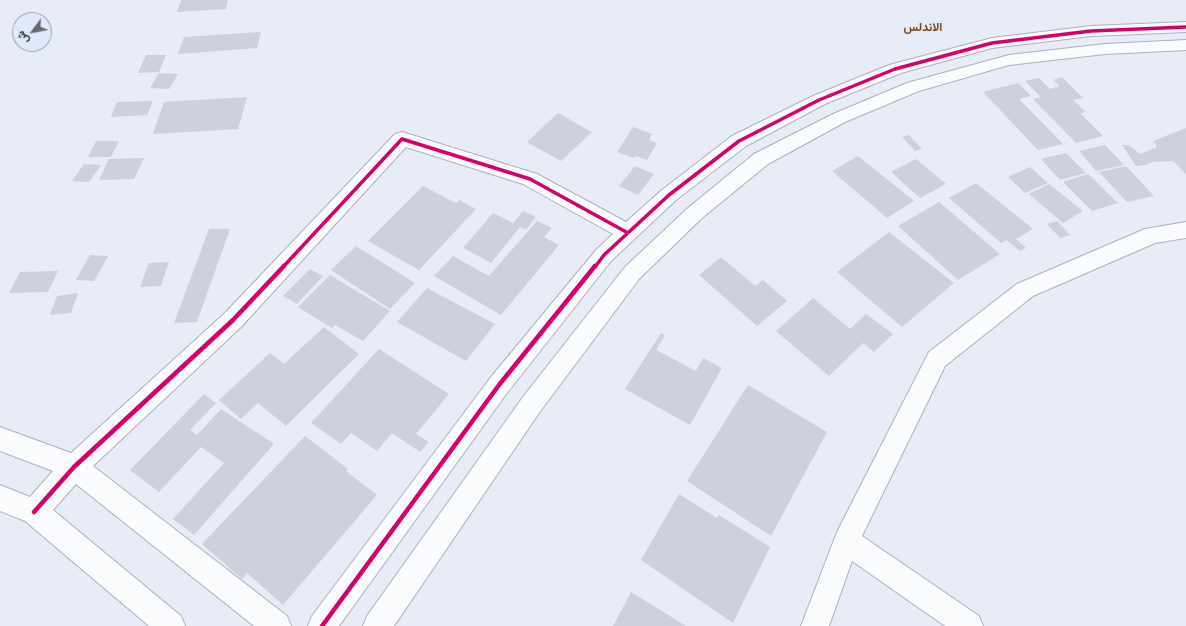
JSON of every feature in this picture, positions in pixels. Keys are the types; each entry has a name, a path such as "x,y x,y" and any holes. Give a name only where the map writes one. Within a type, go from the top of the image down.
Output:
{"street":[{"path":"322,626 499,385 604,256 669,195 739,141 819,100 895,69 992,42 1091,31 1186,27"},
{"path":"377,626 531,405 632,273 694,213 761,159 839,118 913,87 1009,60 1105,49 1186,45"},
{"path":"34,512 74,467 233,320 402,139 530,179 628,233"},
{"path":"815,626 846,541 937,359 1025,290 1152,235 1186,230"},
{"path":"0,439 74,467 278,626"},
{"path":"0,498 34,512 171,626"},
{"path":"846,541 969,626"}],"building":[{"path":"181,0 228,0 226,9 177,12"},
{"path":"261,32 257,48 178,54 184,37"},
{"path":"146,55 166,55 159,72 138,73"},
{"path":"159,73 178,74 169,89 150,88"},
{"path":"1062,77 1083,98 1073,100 1086,112 1080,113 1103,136 1076,143 1033,99 1041,97 1025,81 1039,78 1050,89 1060,86 1053,80"},
{"path":"1018,83 1031,96 1019,99 1063,144 1038,150 983,92"},
{"path":"247,97 238,129 153,134 164,102"},
{"path":"153,101 147,115 111,117 117,102"},
{"path":"558,113 592,132 561,161 527,142"},
{"path":"633,127 652,134 649,140 657,143 647,160 636,156 634,158 617,152"},
{"path":"1186,128 1186,174 1173,161 1153,162 1136,166 1122,145 1129,145 1140,154 1157,147 1153,141"},
{"path":"909,135 922,149 915,151 902,137"},
{"path":"96,141 119,141 111,157 88,157"},
{"path":"1105,145 1124,165 1096,171 1079,151"},
{"path":"1066,153 1086,173 1060,180 1041,159"},
{"path":"858,156 914,201 887,218 832,171"},
{"path":"144,158 134,179 99,180 109,159"},
{"path":"916,159 946,184 920,198 891,172"},
{"path":"84,164 101,165 89,182 72,181"},
{"path":"635,166 654,174 638,195 619,186"},
{"path":"1126,166 1154,196 1127,202 1099,172"},
{"path":"1030,167 1048,183 1025,193 1008,177"},
{"path":"1088,174 1118,203 1092,211 1063,182"},
{"path":"976,183 1033,229 1016,239 1026,248 1020,251 1006,240 1001,243 949,198"},
{"path":"1049,184 1083,211 1063,223 1029,194"},
{"path":"423,186 456,203 459,200 476,209 419,270 368,241"},
{"path":"939,202 1000,254 958,280 898,226"},
{"path":"523,211 536,217 526,230 520,227 491,263 463,248 493,213 513,223"},
{"path":"537,221 552,228 544,237 559,245 501,315 434,276 453,256 489,276"},
{"path":"1057,221 1070,235 1060,238 1047,224"},
{"path":"209,229 230,229 197,322 174,323"},
{"path":"889,232 954,283 902,327 837,272"},
{"path":"356,246 415,283 390,309 331,270"},
{"path":"90,255 108,256 94,281 76,280"},
{"path":"721,257 755,286 763,280 787,301 757,326 699,275"},
{"path":"169,262 161,286 140,287 149,263"},
{"path":"310,269 323,276 297,304 283,296"},
{"path":"58,271 48,292 9,293 20,272"},
{"path":"330,275 390,311 363,341 335,325 332,328 298,307"},
{"path":"427,288 495,324 466,361 397,322"},
{"path":"78,293 71,313 50,315 57,296"},
{"path":"813,298 850,329 866,314 893,334 874,352 863,343 829,376 776,331"},
{"path":"324,327 359,354 286,426 258,403 241,419 219,400 270,353 284,364"},
{"path":"661,333 665,335 656,350 696,371 703,358 722,368 690,425 625,389"},
{"path":"379,349 449,394 416,434 429,442 420,452 392,433 377,451 351,433 341,444 311,423"},
{"path":"748,385 827,432 771,536 687,481"},
{"path":"204,394 216,403 190,430 197,435 221,409 274,444 194,535 173,519 224,463 201,447 159,492 130,470"},
{"path":"305,436 348,469 346,471 377,495 283,605 247,573 242,579 202,544"},
{"path":"679,494 717,518 719,515 770,547 733,623 641,560"},
{"path":"631,592 686,626 613,626"}],"cycle path":[{"path":"322,626 499,385 604,255 669,195 739,141 819,100 895,69 992,43 1091,31 1186,27"},
{"path":"34,512 74,467 233,320 402,139 530,179 628,233"}],"district":[{"name":"الاندلس","path":"923,28"}]}
